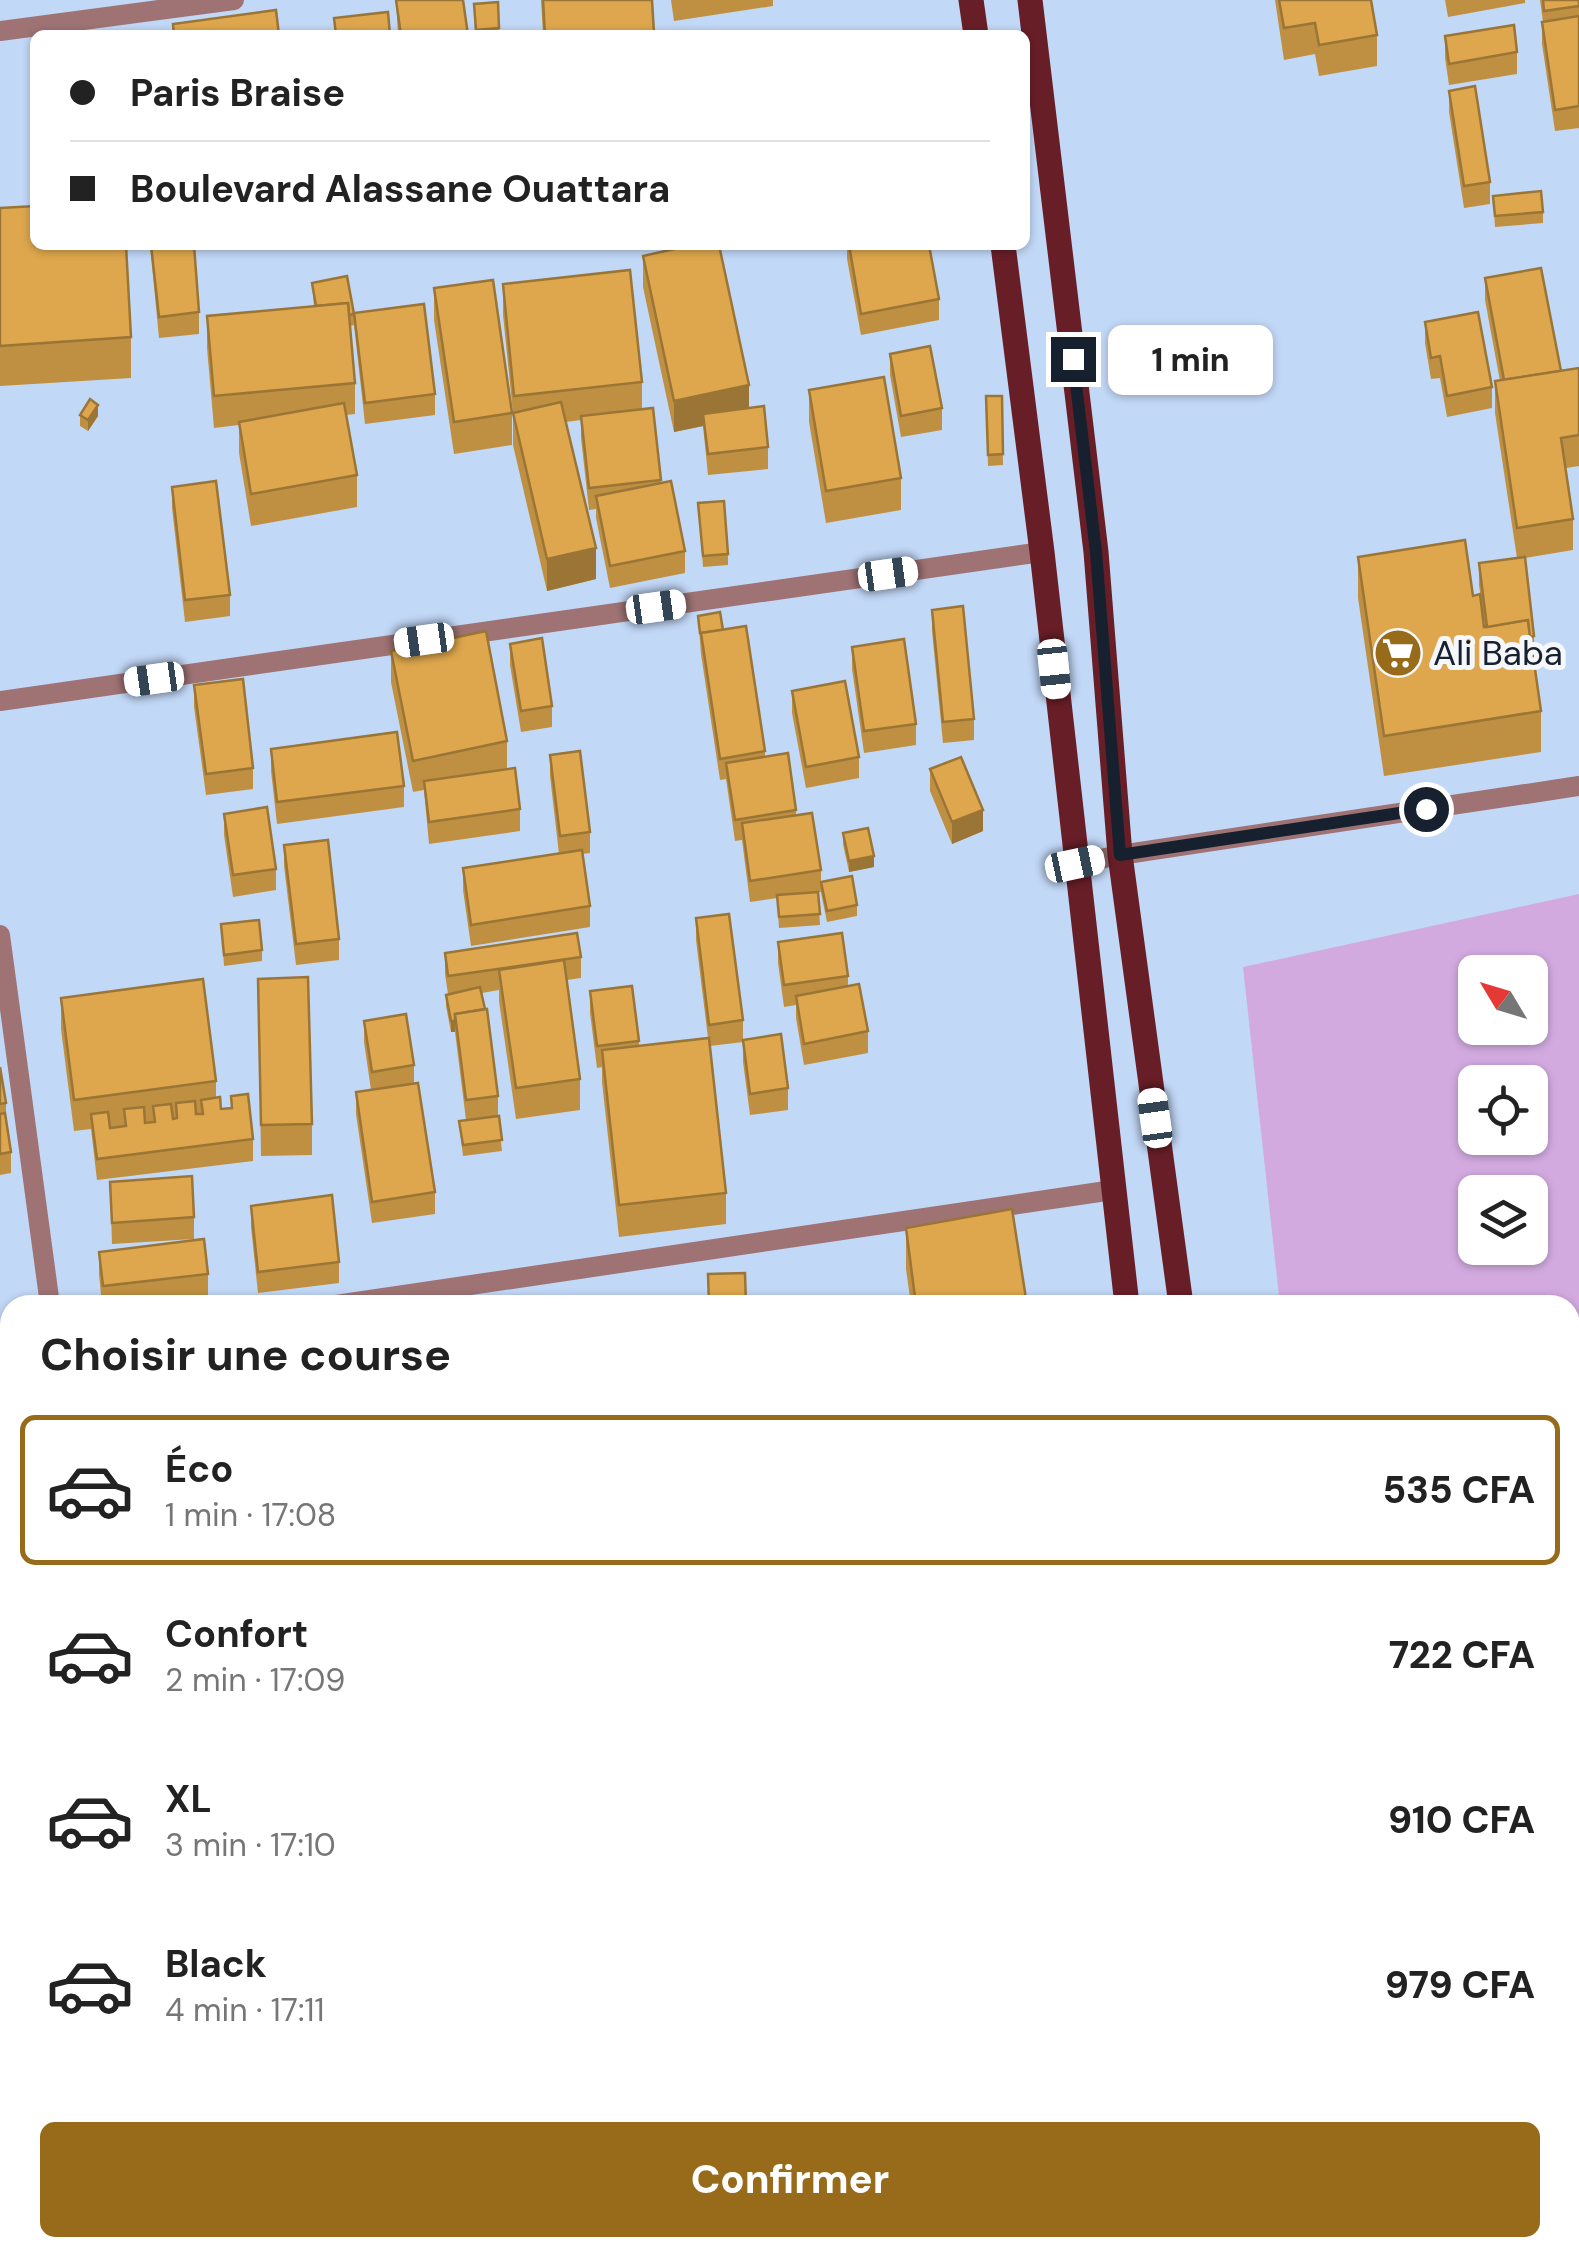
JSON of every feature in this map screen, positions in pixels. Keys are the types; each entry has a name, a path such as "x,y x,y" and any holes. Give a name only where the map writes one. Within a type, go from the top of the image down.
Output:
{"main road":[{"path":"971,0 975,30"},
{"path":"1030,0 1033,90 1096,552 1120,855 1180,1295"},
{"path":"1004,250 1042,552 1126,1295"}],"street":[{"path":"0,31 234,0"},
{"path":"0,702 1042,552"},
{"path":"1075,864 1579,786"},
{"path":"0,935 49,1295"},
{"path":"403,1295 1112,1190"}],"shaded area":[{"path":"1579,894 1579,1295 1279,1295 1243,967"}],"building":[{"path":"396,0 463,0 467,30 400,30"},
{"path":"543,0 652,0 654,30 545,30"},
{"path":"1279,0 1371,0 1377,35 1319,45 1315,23 1284,28"},
{"path":"1543,0 1579,0 1579,6 1544,11"},
{"path":"498,2 499,28 476,30 474,4"},
{"path":"276,10 278,30 174,30 173,24"},
{"path":"388,12 390,30 335,30 334,18"},
{"path":"1579,16 1579,106 1555,110 1542,22"},
{"path":"1514,25 1517,52 1449,64 1445,36"},
{"path":"1475,86 1490,182 1464,186 1449,91"},
{"path":"1541,191 1543,212 1495,216 1493,196"},
{"path":"30,206 30,250 126,250 131,337 0,346 0,208"},
{"path":"152,250 194,250 199,312 159,317"},
{"path":"670,250 720,250 749,385 674,401 643,256"},
{"path":"850,250 930,250 939,299 861,314"},
{"path":"1541,268 1561,371 1504,380 1485,278"},
{"path":"630,270 642,382 514,396 503,284"},
{"path":"347,276 354,314 349,315 348,303 316,306 312,283"},
{"path":"493,280 512,413 454,422 434,288"},
{"path":"348,303 355,383 214,396 207,316"},
{"path":"424,304 435,394 365,403 354,313"},
{"path":"1478,312 1492,387 1447,396 1440,356 1431,358 1425,322"},
{"path":"930,346 942,408 901,416 890,354"},
{"path":"1579,368 1579,435 1561,438 1573,519 1517,528 1495,381"},
{"path":"884,377 901,478 826,491 809,390"},
{"path":"986,396 1002,396 1003,454 988,455"},
{"path":"90,399 98,405 88,420 80,415"},
{"path":"561,402 596,548 547,559 513,413"},
{"path":"344,403 357,475 251,494 239,422"},
{"path":"764,406 768,447 708,454 703,414"},
{"path":"653,408 661,480 589,488 581,416"},
{"path":"216,481 230,595 185,600 172,487"},
{"path":"671,481 685,551 610,566 596,496"},
{"path":"724,501 728,554 703,556 698,503"},
{"path":"1465,540 1473,596 1480,594 1484,627 1528,620 1541,711 1384,736 1358,557"},
{"path":"1525,557 1534,636 1530,637 1528,620 1487,627 1479,563"},
{"path":"963,606 974,719 943,722 932,610"},
{"path":"720,612 723,630 700,633 698,616"},
{"path":"746,626 765,751 720,759 701,633"},
{"path":"486,631 507,741 413,761 391,651"},
{"path":"542,638 552,706 521,711 510,644"},
{"path":"904,639 916,724 864,731 852,647"},
{"path":"243,679 253,768 206,774 194,685"},
{"path":"845,681 859,757 806,767 792,691"},
{"path":"397,732 404,786 277,802 271,749"},
{"path":"580,751 590,832 560,836 550,755"},
{"path":"788,753 796,810 735,820 726,763"},
{"path":"961,757 983,810 952,822 930,769"},
{"path":"515,768 520,809 429,822 424,781"},
{"path":"267,807 276,869 233,875 224,814"},
{"path":"812,813 821,870 750,881 742,823"},
{"path":"868,828 874,856 849,861 843,833"},
{"path":"328,840 339,939 296,944 284,845"},
{"path":"582,850 590,906 471,925 463,868"},
{"path":"852,876 857,905 827,911 821,882"},
{"path":"818,892 820,914 779,917 777,895"},
{"path":"729,914 743,1020 709,1025 696,918"},
{"path":"259,920 262,950 224,955 221,924"},
{"path":"577,933 581,957 448,976 445,953"},
{"path":"842,933 848,976 784,985 778,942"},
{"path":"564,960 580,1079 516,1088 499,970"},
{"path":"308,977 312,1124 261,1125 258,979"},
{"path":"203,979 216,1081 74,1100 61,998"},
{"path":"859,984 868,1031 804,1044 796,996"},
{"path":"632,986 639,1041 597,1046 590,991"},
{"path":"480,987 485,1009 455,1014 455,1021 451,1021 446,995"},
{"path":"487,1009 498,1096 466,1100 455,1014"},
{"path":"406,1014 414,1065 372,1072 364,1021"},
{"path":"781,1034 788,1088 750,1094 743,1040"},
{"path":"709,1038 726,1193 619,1205 602,1050"},
{"path":"0,1067 6,1103 0,1104"},
{"path":"418,1083 435,1192 372,1202 356,1092"},
{"path":"248,1094 253,1139 97,1159 91,1114 108,1112 110,1128 126,1126 124,1109 144,1107 145,1123 155,1122 153,1106 171,1104 173,1119 177,1118 176,1103 195,1101 196,1114 203,1114 201,1100 220,1097 221,1109 232,1108 231,1096"},
{"path":"5,1113 11,1152 0,1154 0,1114"},
{"path":"499,1116 502,1140 463,1145 459,1121"},
{"path":"192,1176 194,1217 112,1223 110,1182"},
{"path":"332,1195 339,1262 258,1272 251,1206"},
{"path":"1012,1209 1025,1295 915,1295 906,1228"},
{"path":"204,1239 208,1274 103,1286 99,1252"},
{"path":"745,1273 746,1295 709,1295 708,1274"}],"place":[{"name":"Ali Baba","path":"1398,653"}],"route":[{"path":"1073,359 1096,552 1120,855 1426,809"}]}
